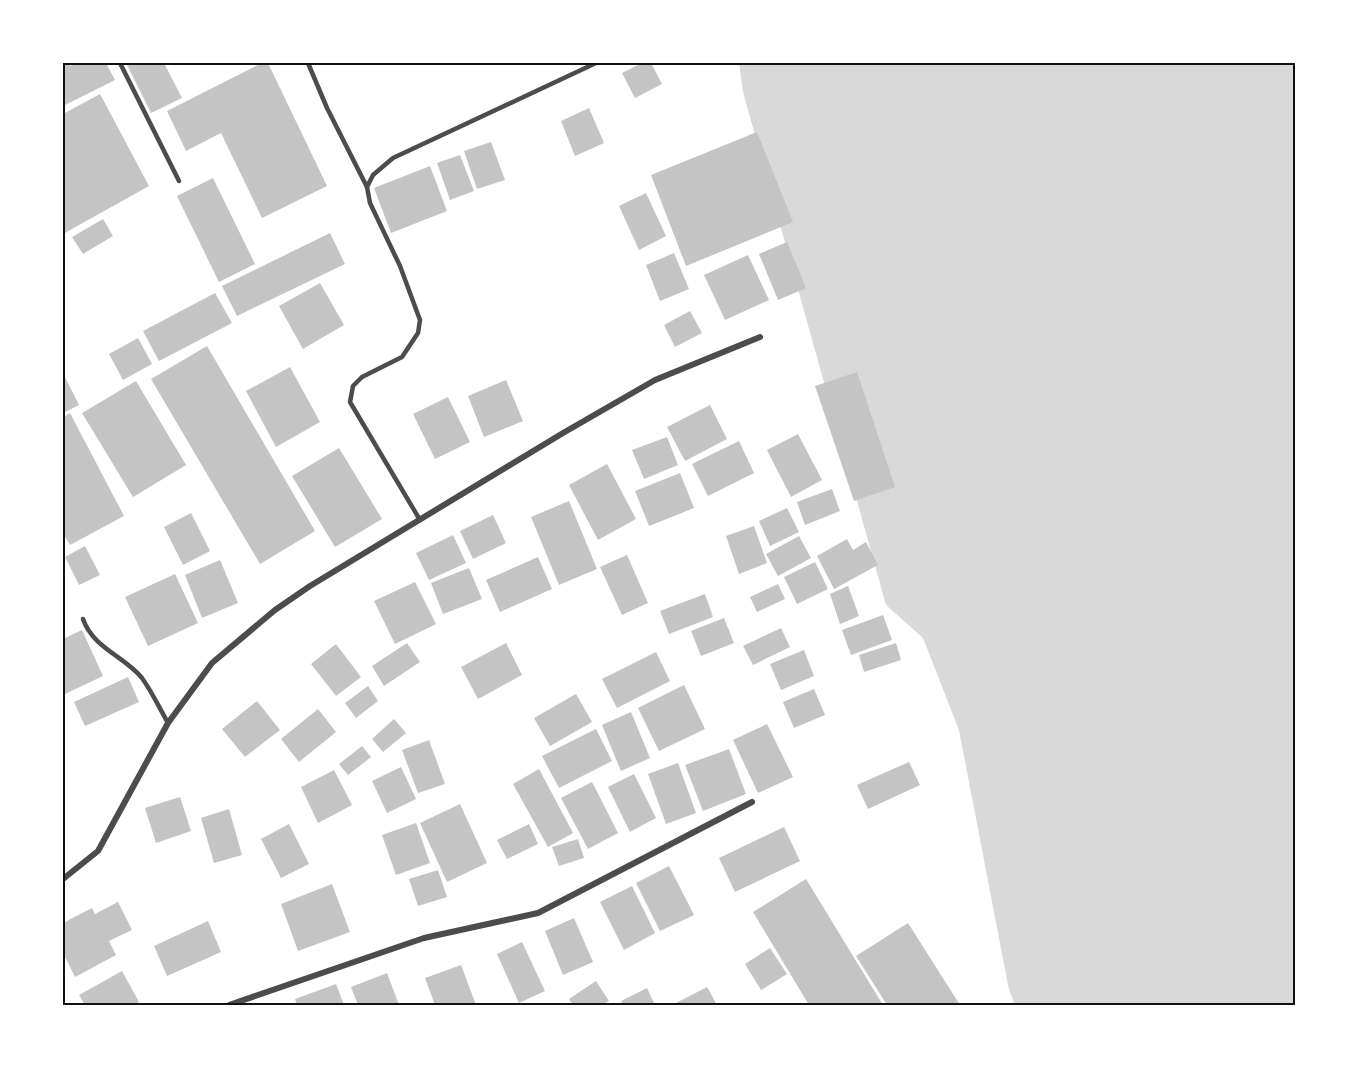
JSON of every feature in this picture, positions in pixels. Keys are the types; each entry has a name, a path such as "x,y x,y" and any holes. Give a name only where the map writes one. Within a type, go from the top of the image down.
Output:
{"street":[{"path":"63,879 98,851 168,723 212,663 275,610 310,586 655,380 760,337"},
{"path":"229,1005 424,938 538,913 753,802"}],"lane":[{"path":"120,63 179,181"},
{"path":"308,63 327,108 367,188 369,203 400,266 420,320 418,333 402,357 362,377 353,386 350,402 420,520"},
{"path":"367,188 373,175 393,158 596,63"},
{"path":"83,619 87,630 102,646 121,658 142,678 168,723"}],"shaded area":[{"path":"739,63 1296,63 1296,1005 1015,1005 1009,990 959,730 923,638 886,605 743,92"}],"building":[{"path":"63,63 69,63 70,66 77,63 106,63 115,80 63,106"},
{"path":"126,63 164,63 182,98 151,113"},
{"path":"262,63 268,63 327,186 262,218 221,133 186,151 167,111"},
{"path":"642,63 651,63 662,84 635,98 622,73"},
{"path":"100,94 149,186 63,234 63,114"},
{"path":"589,108 604,143 575,156 561,121"},
{"path":"757,132 793,222 686,266 651,175"},
{"path":"491,142 505,180 477,189 464,151"},
{"path":"460,155 474,191 450,200 437,163"},
{"path":"430,166 447,211 391,233 374,188"},
{"path":"213,178 255,264 219,282 177,196"},
{"path":"646,193 666,236 639,250 619,206"},
{"path":"103,219 113,236 83,254 72,237"},
{"path":"330,233 345,264 237,316 222,286"},
{"path":"787,242 806,288 778,300 759,254"},
{"path":"674,253 689,289 660,301 646,265"},
{"path":"748,255 769,300 725,320 704,275"},
{"path":"320,283 344,325 303,349 279,306"},
{"path":"215,293 232,323 159,361 143,331"},
{"path":"690,311 702,333 675,347 664,325"},
{"path":"138,338 152,364 123,380 109,354"},
{"path":"207,346 315,531 260,564 151,379"},
{"path":"290,367 320,422 276,447 246,391"},
{"path":"857,372 895,487 854,501 815,386"},
{"path":"63,373 79,405 63,413"},
{"path":"506,380 523,421 484,437 468,396"},
{"path":"136,381 186,465 133,497 82,413"},
{"path":"448,397 470,442 435,459 413,414"},
{"path":"710,405 727,439 685,461 667,427"},
{"path":"70,413 124,516 70,545 63,533 63,417"},
{"path":"798,434 822,480 791,497 767,450"},
{"path":"667,437 678,465 644,479 632,450"},
{"path":"739,441 754,473 708,496 692,464"},
{"path":"339,448 382,519 335,547 292,476"},
{"path":"607,464 636,519 598,540 569,485"},
{"path":"680,473 694,508 649,526 635,491"},
{"path":"832,489 840,511 805,525 797,502"},
{"path":"569,501 597,569 559,585 531,517"},
{"path":"787,508 799,532 770,546 759,521"},
{"path":"191,513 210,551 183,565 164,527"},
{"path":"493,515 506,543 473,559 460,531"},
{"path":"754,526 767,563 739,574 726,536"},
{"path":"453,535 466,563 429,580 416,553"},
{"path":"799,536 811,558 778,576 766,554"},
{"path":"847,539 853,550 866,542 878,565 834,589 817,556"},
{"path":"85,546 100,575 79,585 65,557"},
{"path":"627,555 648,603 622,615 600,567"},
{"path":"538,557 552,589 500,612 486,580"},
{"path":"220,560 238,603 202,618 185,575"},
{"path":"815,562 828,589 797,604 784,577"},
{"path":"469,568 482,599 443,614 431,583"},
{"path":"175,574 198,623 148,646 125,597"},
{"path":"415,582 436,624 395,644 374,601"},
{"path":"778,584 785,599 757,612 750,597"},
{"path":"848,586 859,616 840,624 830,594"},
{"path":"705,594 713,617 669,634 660,611"},
{"path":"883,615 892,640 851,655 842,630"},
{"path":"724,618 734,643 701,656 691,631"},
{"path":"781,628 790,647 753,665 743,646"},
{"path":"82,630 103,676 63,695 63,639"},
{"path":"407,643 420,662 384,686 372,666"},
{"path":"506,643 522,675 478,699 461,667"},
{"path":"896,643 901,660 864,672 859,655"},
{"path":"336,644 361,677 336,696 311,664"},
{"path":"804,650 814,676 781,690 770,664"},
{"path":"656,652 670,681 617,708 602,679"},
{"path":"128,677 139,702 85,726 74,702"},
{"path":"684,685 705,729 659,751 638,708"},
{"path":"368,686 378,701 356,718 345,703"},
{"path":"814,689 825,715 794,728 783,702"},
{"path":"576,694 592,722 550,746 534,718"},
{"path":"257,701 280,730 245,757 222,729"},
{"path":"318,709 336,732 299,762 281,739"},
{"path":"631,712 650,758 621,771 602,725"},
{"path":"394,719 406,733 383,752 372,739"},
{"path":"767,724 793,777 758,793 733,740"},
{"path":"596,729 612,761 559,788 542,756"},
{"path":"429,740 445,784 418,793 402,750"},
{"path":"362,746 371,757 348,775 339,764"},
{"path":"729,749 746,794 703,811 685,765"},
{"path":"909,762 920,785 868,809 857,785"},
{"path":"678,763 696,813 666,824 648,774"},
{"path":"401,767 416,799 387,813 372,781"},
{"path":"539,769 573,833 548,847 513,784"},
{"path":"334,770 352,805 318,823 301,787"},
{"path":"634,774 656,818 630,832 608,787"},
{"path":"592,782 618,833 588,849 561,798"},
{"path":"180,797 191,831 156,843 145,808"},
{"path":"460,804 487,863 447,882 420,823"},
{"path":"229,809 242,855 214,863 201,818"},
{"path":"416,823 430,863 396,875 382,835"},
{"path":"289,824 309,864 281,878 261,839"},
{"path":"529,824 538,844 507,859 497,840"},
{"path":"784,827 800,861 735,892 719,858"},
{"path":"578,839 584,858 559,866 552,847"},
{"path":"669,866 694,915 660,931 636,883"},
{"path":"438,870 447,897 418,906 409,879"},
{"path":"806,879 883,1005 809,1005 753,912"},
{"path":"332,884 350,932 298,951 281,904"},
{"path":"632,886 655,933 624,950 600,902"},
{"path":"118,902 132,930 109,941 116,955 75,977 63,953 63,923 92,908 95,914"},
{"path":"574,918 593,962 563,975 545,931"},
{"path":"208,921 221,952 167,976 154,946"},
{"path":"908,923 960,1005 887,1005 856,956"},
{"path":"522,942 545,991 519,1003 497,954"},
{"path":"770,948 787,974 761,990 745,964"},
{"path":"461,965 476,1005 435,1005 425,978"},
{"path":"122,971 139,1002 134,1005 85,1005 79,995"},
{"path":"387,973 399,1005 358,1005 351,987"},
{"path":"596,981 609,1001 602,1005 573,1005 569,999"},
{"path":"336,984 344,1005 297,1005 295,999"},
{"path":"707,987 717,1005 676,1005 676,1003"},
{"path":"647,988 655,1005 623,1005 621,1001"}]}
